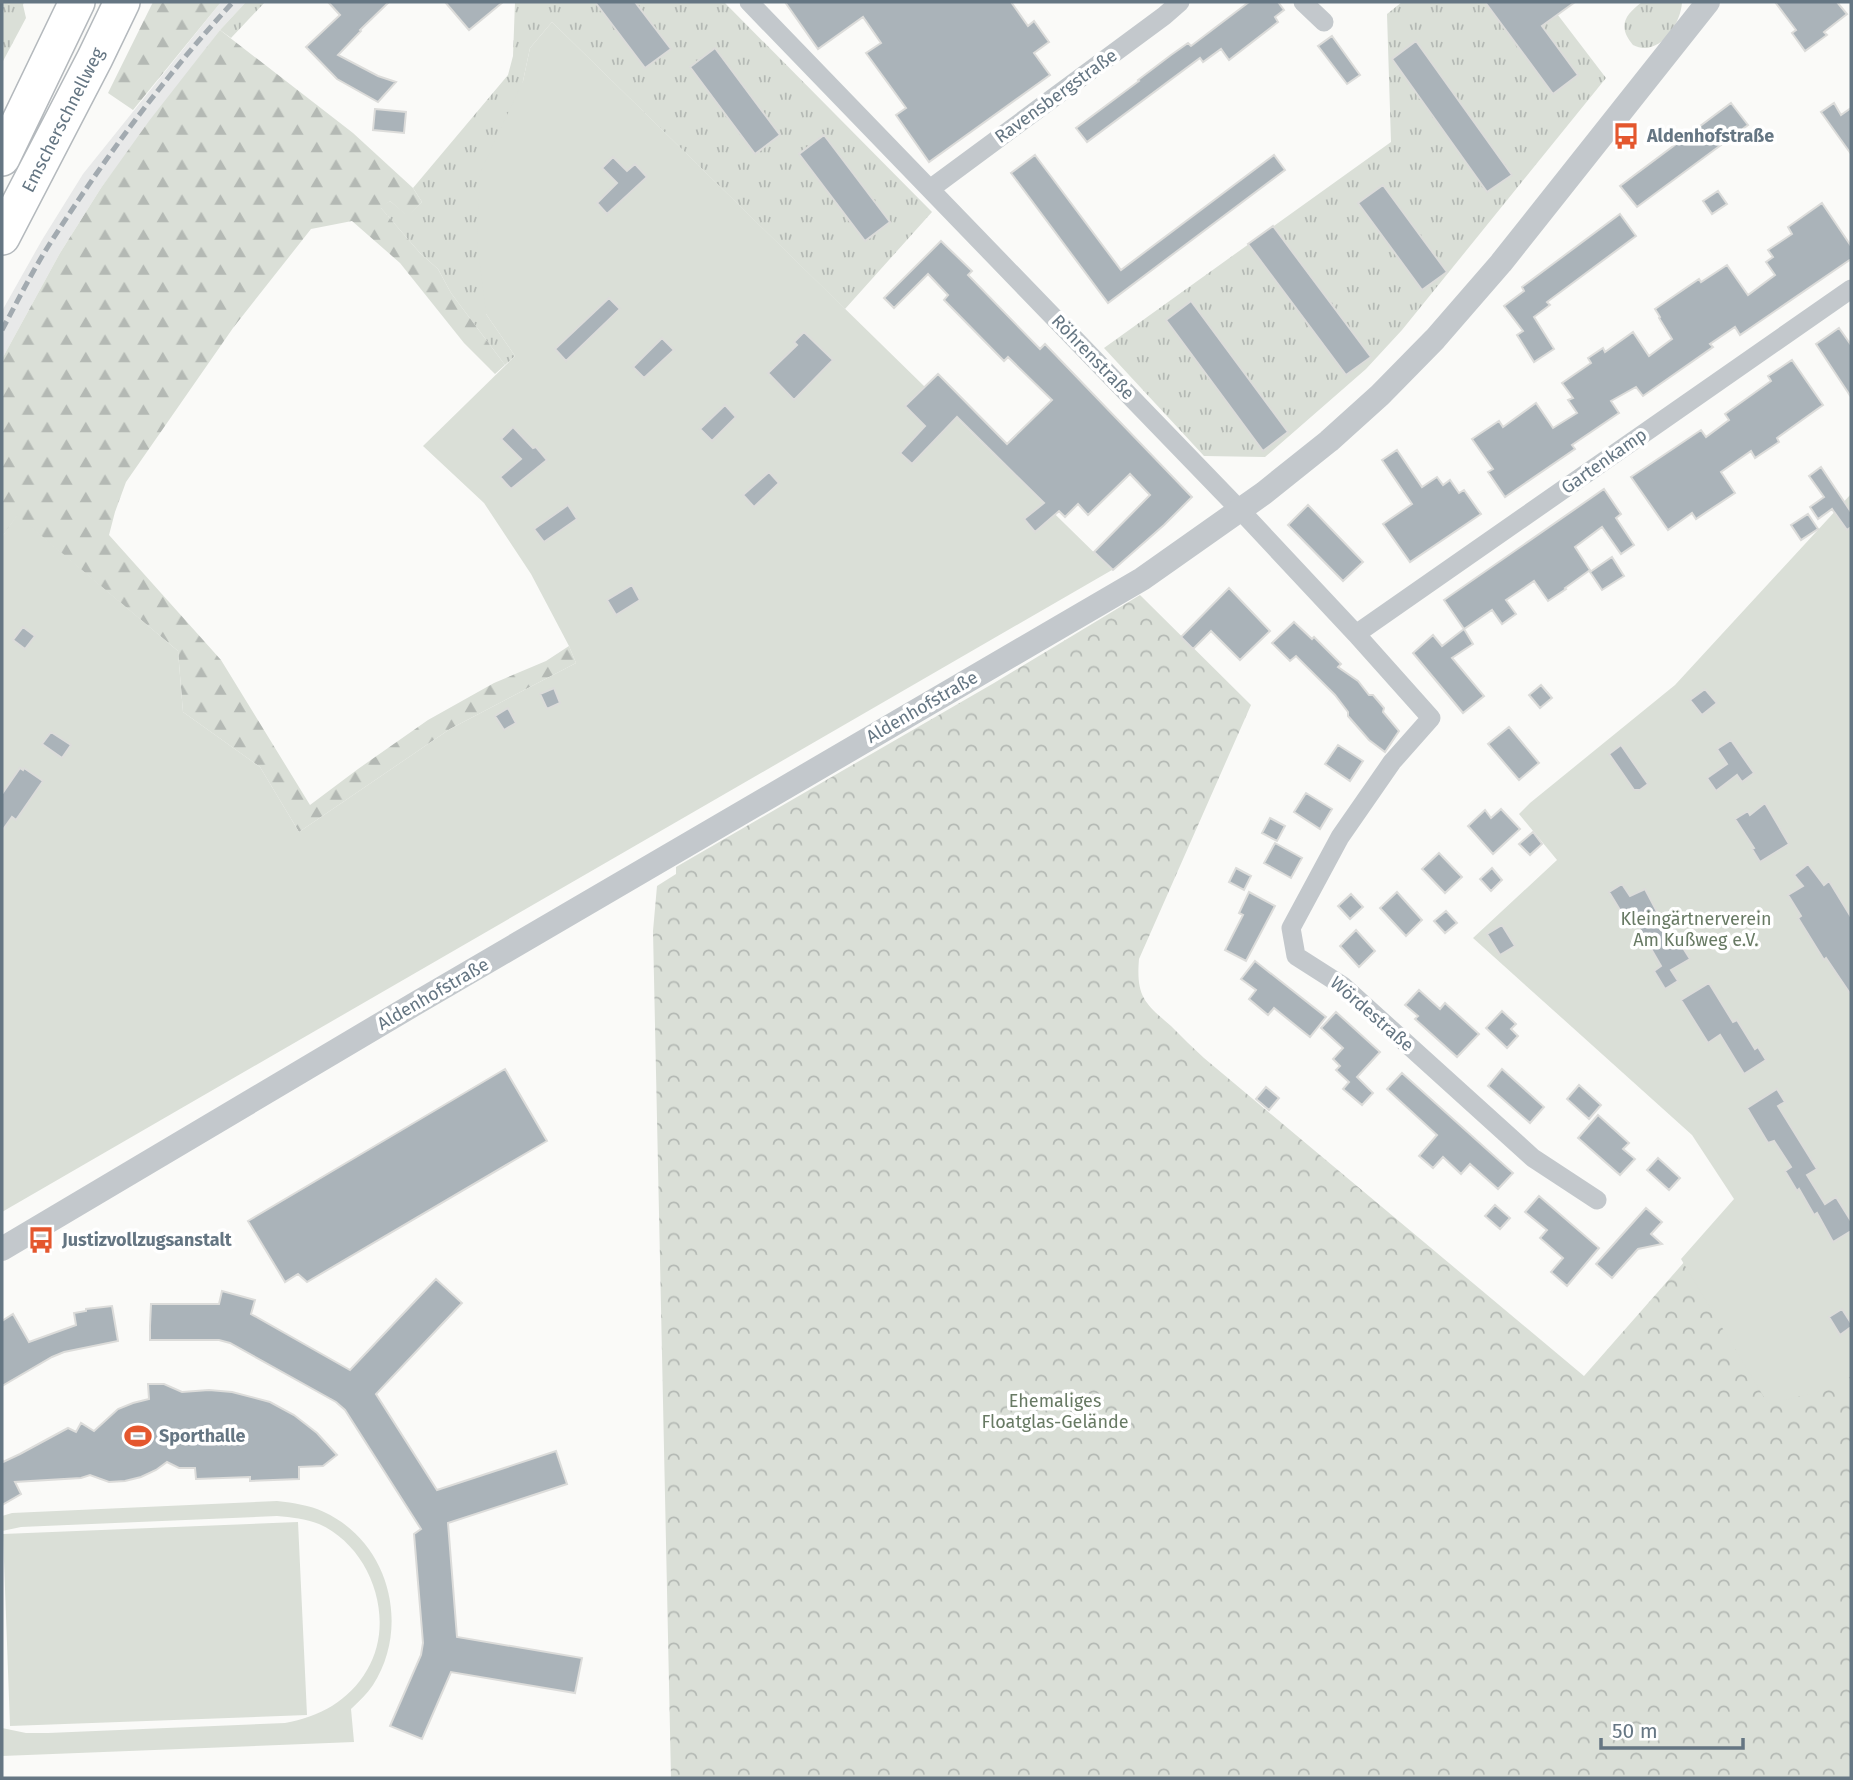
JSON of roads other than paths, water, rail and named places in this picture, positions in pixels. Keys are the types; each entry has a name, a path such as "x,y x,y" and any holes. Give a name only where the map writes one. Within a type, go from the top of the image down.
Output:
{"highway":[{"path":"2,158 77,2"},
{"name":"Emscherschnellweg","path":"2,237 122,2"}],"street":[{"name":"Röhrenstraße","path":"749,2 1240,510 1431,718"},
{"name":"Ravensbergstraße","path":"930,189 1180,2"},
{"path":"1303,2 1324,22"},
{"name":"Aldenhofstraße","path":"2,1249 385,1021 1142,579 1264,493 1329,441 1380,395 1435,339 1502,263 1708,2"},
{"name":"Gartenkamp","path":"1356,634 1851,289"},
{"name":"Wördestraße","path":"1431,718 1392,762 1340,837 1291,928 1296,956 1343,986 1533,1158 1597,1200"}],"railway":[{"path":"2,330 43,255 91,182 159,89 233,2"}],"place":[{"name":"Aldenhofstraße","path":"1626,136"},
{"name":"Justizvollzugsanstalt","path":"41,1240"},
{"name":"Sporthalle","path":"138,1436"}],"park label":[{"name":"Kleingärtnerverein Am Kußweg e.V.","path":"1696,929"},
{"name":"Ehemaliges Floatglas-Gelände","path":"1055,1411"}]}
